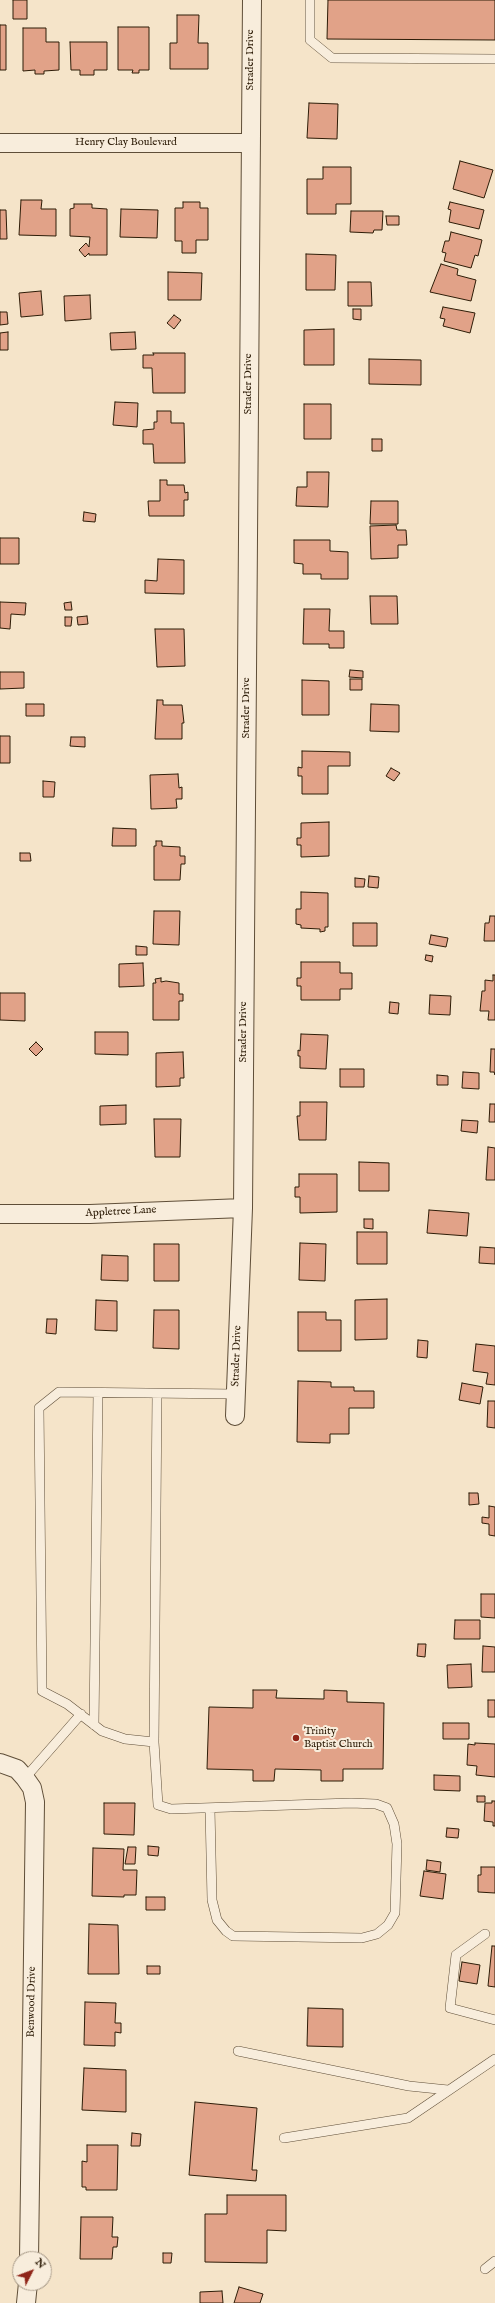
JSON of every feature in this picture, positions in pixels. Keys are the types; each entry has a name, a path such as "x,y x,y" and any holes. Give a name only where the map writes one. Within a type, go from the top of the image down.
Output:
{"street":[{"name":"Strader Drive","path":"235,1416 243,1208 252,0"},
{"name":"Henry Clay Boulevard","path":"0,143 251,143"},
{"name":"Appletree Lane","path":"0,1214 90,1214 243,1208"},
{"name":"Benwood Drive","path":"0,1763 17,1769 32,1788 35,1802 29,2251"},
{"path":"26,2303 27,2291"}],"lane":[{"path":"310,0 310,40 332,58 495,59"},
{"path":"154,1742 125,1739 102,1731 67,1704 42,1691 39,1408 59,1392 236,1394"},
{"path":"94,1725 98,1393"},
{"path":"157,1394 154,1742 158,1805 171,1809 210,1809 351,1803 376,1804 387,1808 394,1824 398,1844 395,1913 388,1925 377,1934 362,1938 233,1936 226,1931 217,1920 212,1900 210,1809"},
{"path":"25,1778 81,1714"},
{"path":"485,1934 456,1955 450,2008 495,2020"},
{"path":"238,2050 409,2086 448,2090"},
{"path":"284,2138 408,2118 495,2059"},
{"path":"485,2270 495,2261"}],"building":[{"path":"13,0 27,0 27,19 13,19"},
{"path":"328,0 495,0 495,40 327,39"},
{"path":"177,15 199,15 198,43 208,43 208,69 170,69 170,43 177,43"},
{"path":"0,25 6,25 6,70 0,70"},
{"path":"118,27 149,27 149,70 139,70 139,73 132,73 133,70 118,70"},
{"path":"23,28 46,28 46,42 59,42 59,70 44,71 44,74 35,74 35,70 23,71"},
{"path":"70,42 107,42 107,70 94,70 94,75 80,75 80,70 71,70"},
{"path":"309,103 338,104 337,139 307,138"},
{"path":"460,161 493,170 484,198 453,189"},
{"path":"323,167 351,167 351,204 336,204 336,214 307,214 307,179 323,179"},
{"path":"21,200 42,200 41,209 56,209 56,236 19,235"},
{"path":"183,202 200,202 200,208 208,208 208,240 196,240 196,253 182,253 182,241 175,241 175,208 183,208"},
{"path":"450,202 484,210 479,229 449,222 451,210 448,209"},
{"path":"74,204 92,204 92,208 107,209 107,255 89,255 89,253 85,257 79,250 86,243 89,247 90,237 70,236 70,209 74,208"},
{"path":"121,209 158,210 157,238 120,237"},
{"path":"0,210 6,210 7,239 0,239"},
{"path":"351,211 383,211 382,230 374,230 373,233 350,232"},
{"path":"386,216 399,216 399,225 387,225"},
{"path":"451,232 482,240 478,256 475,255 471,268 444,261 446,253 442,252 445,241 449,241"},
{"path":"306,254 336,255 335,290 306,290"},
{"path":"441,264 458,269 457,275 476,280 471,301 430,292"},
{"path":"168,272 202,273 201,300 168,300"},
{"path":"348,282 371,282 372,306 348,306"},
{"path":"41,291 43,315 21,317 19,293"},
{"path":"90,295 91,319 65,321 64,296"},
{"path":"443,307 475,313 470,333 443,326 445,319 440,318"},
{"path":"353,309 361,309 361,320 353,319"},
{"path":"0,312 7,312 8,324 0,325"},
{"path":"174,315 181,320 174,329 167,323"},
{"path":"334,329 334,365 304,365 304,330"},
{"path":"8,332 8,350 0,350 0,333"},
{"path":"135,332 136,349 111,350 110,333"},
{"path":"153,353 185,353 185,393 153,393 152,368 143,368 143,355 154,355"},
{"path":"369,359 421,360 421,385 369,384"},
{"path":"115,402 138,403 137,427 113,425"},
{"path":"304,404 331,404 331,439 304,439"},
{"path":"157,411 171,411 171,423 184,423 185,463 154,463 153,444 143,444 143,430 154,429 154,422 157,422"},
{"path":"372,439 382,439 382,451 372,451"},
{"path":"307,472 329,472 328,507 296,506 297,487 307,487"},
{"path":"160,480 167,480 167,485 184,485 185,493 188,492 188,500 184,500 184,516 149,516 148,501 160,501"},
{"path":"371,501 398,501 398,524 370,524"},
{"path":"84,512 96,514 95,522 83,521"},
{"path":"396,525 397,530 406,530 407,545 398,545 398,558 371,559 370,526"},
{"path":"0,538 19,538 19,564 0,564"},
{"path":"294,540 330,540 330,551 348,552 348,579 321,579 321,574 303,574 303,564 294,563"},
{"path":"158,559 184,560 184,594 145,593 145,580 157,581"},
{"path":"370,596 397,596 398,624 371,624"},
{"path":"0,602 26,603 25,615 11,614 10,629 0,628"},
{"path":"71,602 72,610 65,610 64,603"},
{"path":"304,609 330,609 329,631 344,631 344,648 329,648 329,644 303,644"},
{"path":"87,616 88,624 78,625 77,617"},
{"path":"65,617 72,617 71,626 65,626"},
{"path":"155,629 184,629 185,666 157,667"},
{"path":"350,670 363,671 363,678 349,677"},
{"path":"0,672 24,672 24,688 0,689"},
{"path":"350,679 362,679 362,690 350,690"},
{"path":"302,680 329,681 329,715 302,715"},
{"path":"157,700 163,700 163,705 182,705 184,723 182,723 182,739 155,739"},
{"path":"26,704 44,704 44,716 26,716"},
{"path":"371,704 399,705 399,732 370,731"},
{"path":"0,736 10,736 10,763 0,763"},
{"path":"71,737 85,737 85,747 70,746"},
{"path":"302,751 350,752 350,766 328,766 328,794 302,794 302,776 298,776 298,767 302,768"},
{"path":"391,768 400,773 394,781 386,776"},
{"path":"178,774 179,788 182,787 182,799 176,799 177,808 151,809 150,775"},
{"path":"43,781 55,782 54,797 43,797"},
{"path":"329,822 329,856 301,857 301,845 297,845 297,838 301,838 301,823"},
{"path":"113,828 136,829 136,846 112,846"},
{"path":"156,841 162,841 162,846 180,847 180,856 185,856 185,864 181,864 180,880 154,880 154,846 156,846"},
{"path":"20,853 30,853 31,861 20,861"},
{"path":"369,876 379,877 378,888 368,887"},
{"path":"355,878 365,879 364,887 355,887"},
{"path":"301,892 328,893 328,927 325,927 325,931 320,932 320,929 301,928 301,925 296,924 296,909 301,909"},
{"path":"154,911 180,911 179,945 153,944"},
{"path":"490,916 495,916 495,941 484,941 485,923 489,923"},
{"path":"353,923 377,923 377,946 353,946"},
{"path":"431,935 448,938 446,947 429,944"},
{"path":"136,946 147,947 147,955 136,955"},
{"path":"426,955 433,956 432,962 425,960"},
{"path":"301,962 340,962 340,973 352,973 352,989 340,989 340,1000 301,1000 301,986 297,986 297,978 301,978"},
{"path":"143,963 144,986 119,987 119,964"},
{"path":"493,975 495,975 495,1020 488,1020 489,1011 480,1011 482,991 485,991 485,980 493,981"},
{"path":"161,978 161,982 166,981 179,983 179,994 183,994 183,1001 179,1001 179,1020 153,1020 153,983 156,983 155,979"},
{"path":"0,993 25,993 25,1021 0,1020"},
{"path":"430,995 451,996 450,1015 429,1014"},
{"path":"390,1002 399,1003 398,1014 389,1013"},
{"path":"95,1032 128,1032 128,1055 95,1054"},
{"path":"301,1034 328,1035 326,1069 300,1068 300,1056 298,1056 298,1050 300,1051"},
{"path":"36,1042 43,1049 36,1056 29,1049"},
{"path":"491,1049 495,1049 495,1075 494,1072 490,1072"},
{"path":"183,1052 184,1078 180,1078 180,1086 156,1087 156,1053"},
{"path":"340,1069 364,1069 364,1087 340,1087"},
{"path":"463,1072 479,1073 479,1089 462,1088"},
{"path":"437,1075 448,1076 448,1085 437,1085"},
{"path":"300,1102 327,1102 326,1140 299,1140 297,1116 300,1116"},
{"path":"490,1104 495,1104 495,1122 489,1122"},
{"path":"126,1105 126,1124 100,1125 100,1106"},
{"path":"154,1119 181,1119 180,1157 155,1157"},
{"path":"462,1120 478,1121 477,1133 461,1131"},
{"path":"488,1147 495,1148 495,1180 486,1180"},
{"path":"359,1162 389,1163 389,1191 359,1191"},
{"path":"299,1174 337,1174 337,1212 300,1213 300,1197 295,1197 295,1187 299,1187"},
{"path":"429,1210 469,1213 467,1236 427,1233"},
{"path":"364,1219 373,1219 373,1229 364,1228"},
{"path":"357,1232 387,1232 387,1264 357,1264"},
{"path":"300,1243 326,1244 325,1281 299,1280"},
{"path":"154,1244 179,1244 179,1281 154,1281"},
{"path":"480,1247 495,1248 495,1264 479,1263"},
{"path":"102,1255 128,1256 128,1281 101,1280"},
{"path":"387,1299 387,1339 355,1340 355,1300"},
{"path":"96,1300 117,1301 117,1331 95,1330"},
{"path":"154,1310 179,1310 179,1349 153,1348"},
{"path":"298,1312 326,1312 326,1320 341,1320 341,1351 298,1351"},
{"path":"47,1319 57,1319 56,1334 46,1333"},
{"path":"418,1340 428,1341 427,1358 417,1357"},
{"path":"476,1344 495,1346 495,1385 486,1384 488,1373 473,1371"},
{"path":"298,1381 331,1382 331,1387 354,1387 354,1391 374,1391 374,1408 349,1408 349,1434 330,1434 330,1443 297,1442"},
{"path":"462,1383 483,1387 480,1404 459,1400"},
{"path":"488,1401 495,1401 495,1428 487,1427"},
{"path":"469,1493 478,1493 479,1504 469,1505"},
{"path":"489,1506 495,1507 495,1536 489,1535 489,1524 482,1523 482,1517 489,1518"},
{"path":"481,1594 495,1594 495,1618 481,1617"},
{"path":"455,1620 480,1620 480,1639 454,1639"},
{"path":"418,1644 426,1644 425,1657 417,1656"},
{"path":"483,1646 495,1647 495,1672 482,1672"},
{"path":"471,1664 472,1687 448,1688 447,1665"},
{"name":"Trinity Baptist Church","path":"253,1690 277,1690 276,1698 324,1699 324,1690 347,1691 347,1702 384,1703 383,1769 343,1769 343,1781 321,1781 321,1770 275,1769 274,1781 253,1781 253,1770 207,1769 209,1707 253,1708"},
{"path":"488,1700 495,1700 495,1717 488,1717"},
{"path":"443,1723 469,1723 469,1739 443,1739"},
{"path":"475,1743 495,1744 495,1777 476,1775 477,1766 467,1765 468,1744 475,1745"},
{"path":"434,1775 460,1776 460,1791 434,1790"},
{"path":"477,1796 485,1796 485,1802 477,1802"},
{"path":"492,1801 495,1801 495,1826 493,1826 493,1822 484,1821 485,1803 492,1803"},
{"path":"104,1803 135,1803 134,1835 104,1834"},
{"path":"447,1828 459,1829 458,1838 446,1837"},
{"path":"148,1846 159,1847 158,1856 148,1855"},
{"path":"128,1847 136,1847 135,1864 125,1864"},
{"path":"93,1848 124,1849 123,1870 137,1870 136,1895 124,1895 124,1897 92,1896"},
{"path":"427,1860 441,1862 440,1872 426,1870"},
{"path":"481,1867 495,1867 495,1893 478,1892 478,1875 481,1875"},
{"path":"424,1871 446,1874 443,1899 420,1896"},
{"path":"146,1897 165,1897 165,1910 146,1910"},
{"path":"89,1924 118,1925 119,1974 88,1974"},
{"path":"492,1946 495,1946 495,1987 488,1986"},
{"path":"462,1962 480,1965 477,1984 459,1981"},
{"path":"147,1966 160,1966 160,1974 147,1974"},
{"path":"85,2002 116,2003 115,2023 121,2023 121,2033 115,2032 115,2046 84,2045"},
{"path":"308,2008 343,2009 343,2047 307,2046"},
{"path":"84,2068 126,2070 126,2112 82,2110"},
{"path":"195,2102 257,2108 252,2170 257,2170 256,2181 189,2175"},
{"path":"132,2133 141,2134 140,2146 131,2146"},
{"path":"87,2145 118,2145 117,2190 86,2190 86,2187 82,2187 82,2161 87,2162"},
{"path":"227,2195 286,2195 286,2231 267,2230 267,2263 205,2262 205,2214 227,2214"},
{"path":"81,2217 113,2217 112,2237 118,2237 117,2247 113,2247 112,2259 80,2259"},
{"path":"163,2253 172,2253 171,2263 163,2263"},
{"path":"239,2287 263,2294 260,2303 234,2303"},
{"path":"222,2291 223,2303 200,2303 200,2292"}],"place":[{"name":"Trinity Baptist Church","path":"296,1738"}]}
